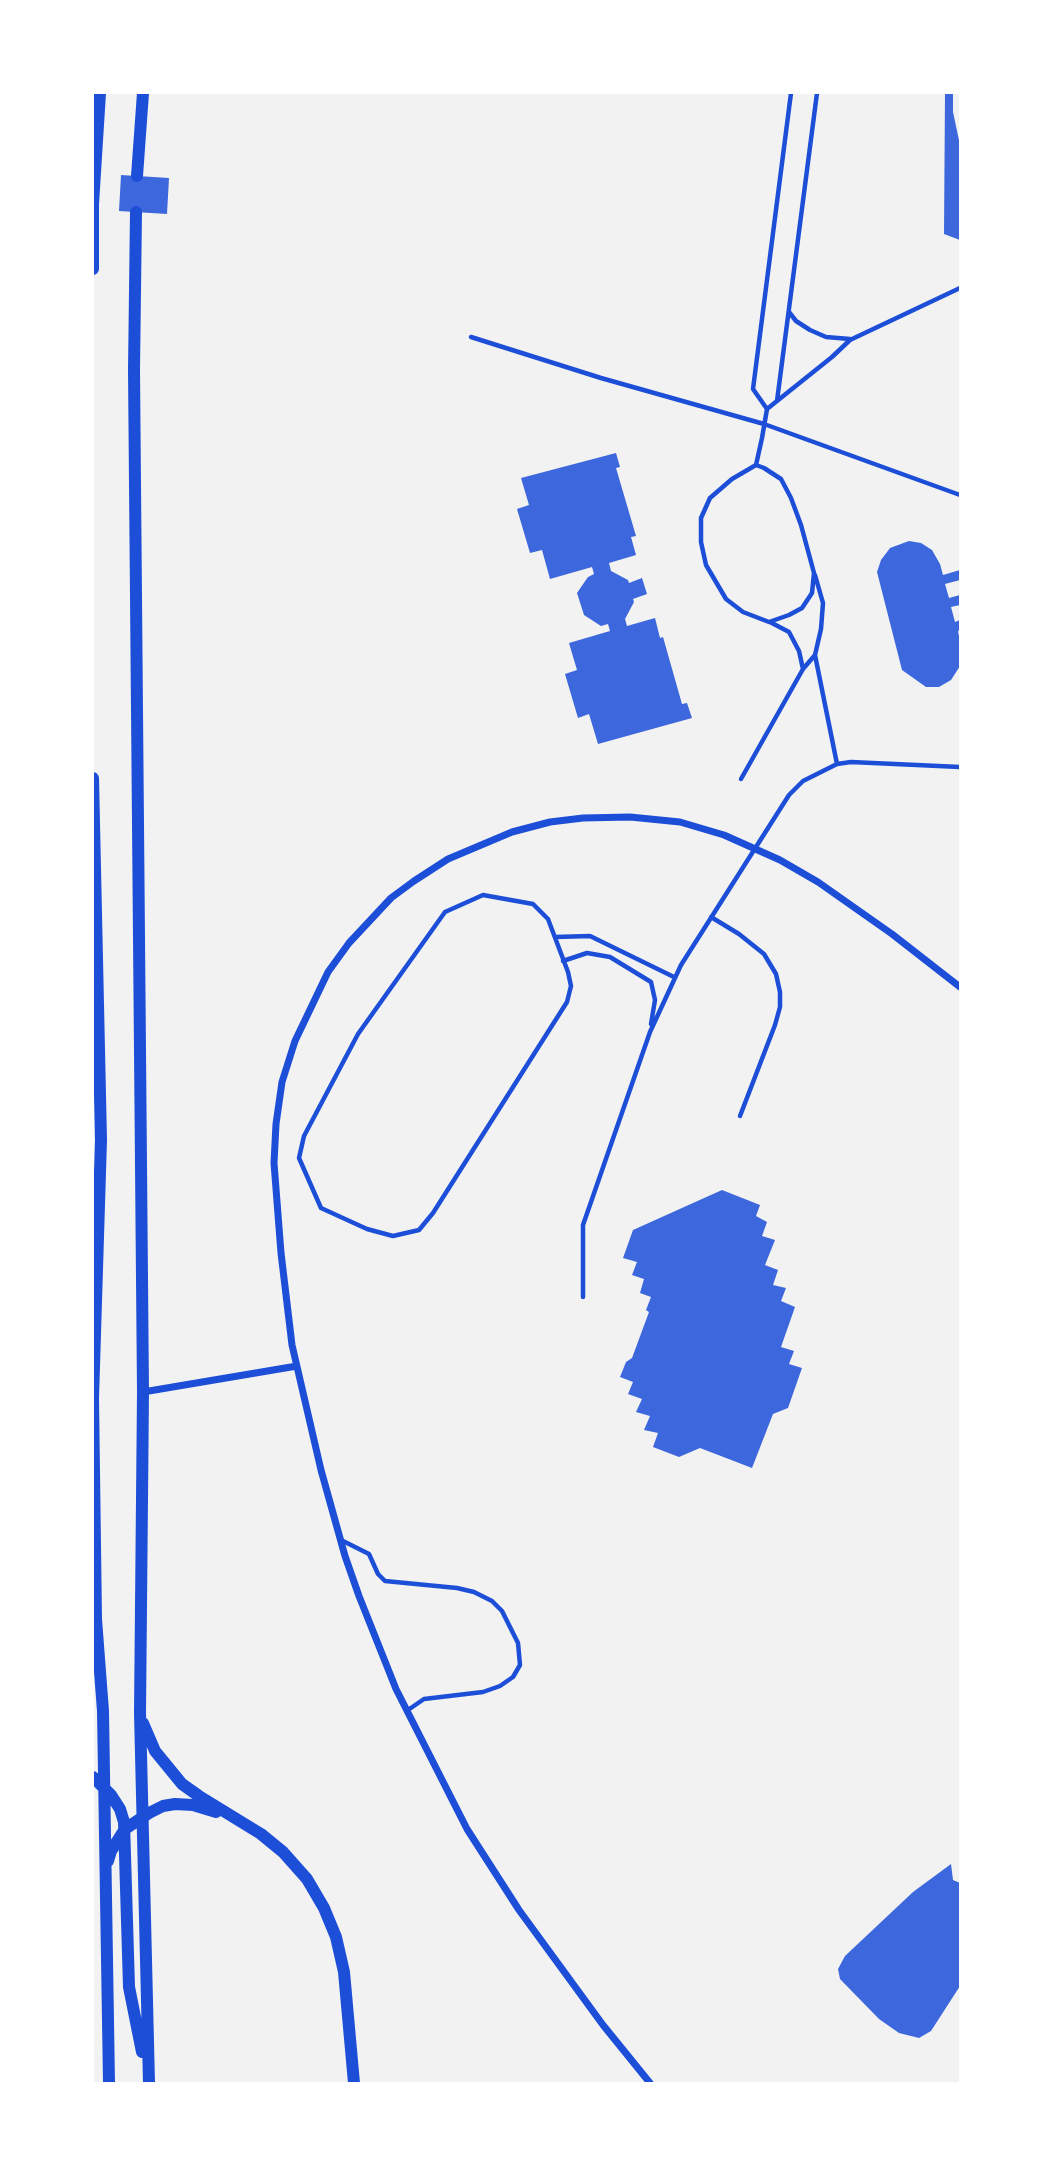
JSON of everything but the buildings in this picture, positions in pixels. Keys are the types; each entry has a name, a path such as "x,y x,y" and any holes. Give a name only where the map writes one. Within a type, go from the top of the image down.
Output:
{"main road":[{"path":"93,269 93,204 100,93"},
{"path":"137,176 143,93"},
{"path":"136,212 134,370 143,1392 140,1713 149,2083"},
{"path":"93,778 95,975 101,1140 93,1398 96,1619 103,1711 109,2083"},
{"path":"93,1659 96,1619"},
{"path":"140,1713 155,1751 183,1784 284,1852 307,1879 324,1908 336,1937 344,1972 354,2083"},
{"path":"93,1777 111,1795 120,1809 125,1829 129,1987 149,2083"},
{"path":"105,1876 111,1851 125,1829 163,1806 193,1805 217,1812 261,1834"}],"street":[{"path":"650,2083 578,1992 500,1882 467,1829 396,1689 359,1596 340,1540 309,1423 286,1303 274,1163 282,1082 295,1041 328,972 349,943 391,898 449,859 512,832 583,817 630,817 680,822 754,847 818,882 892,934 960,987"},
{"path":"143,1392 297,1366"}],"lane":[{"path":"791,93 753,389 766,410 756,465 732,479 710,498 701,517 701,542 706,565 726,599 743,612 789,632 799,651 803,669"},
{"path":"777,401 817,93"},
{"path":"766,410 850,340 960,288"},
{"path":"789,312 796,321 810,330 826,337 850,340"},
{"path":"471,337 601,378 764,424 960,495"},
{"path":"756,465 781,479 791,498 823,603 815,654 837,764"},
{"path":"769,622 802,608 811,593 814,573"},
{"path":"741,779 803,669 815,654"},
{"path":"583,1297 583,1225 650,1032 674,977 789,795 803,781 837,764 851,762 960,767"},
{"path":"483,895 533,904 548,919 555,937 571,986 568,1002 433,1213 419,1230 393,1237 367,1229 321,1208 299,1158 304,1136 358,1034 445,912 483,895"},
{"path":"711,917 764,954 776,974 780,992 780,1007 775,1025 740,1116"},
{"path":"555,937 590,936 674,977"},
{"path":"563,961 587,953 610,957 651,982 655,1000 650,1032"},
{"path":"340,1540 369,1554 378,1574 385,1581 457,1588 474,1592 492,1601 502,1611 518,1643 520,1665 513,1677 500,1686 483,1692 424,1699 407,1711"}]}
